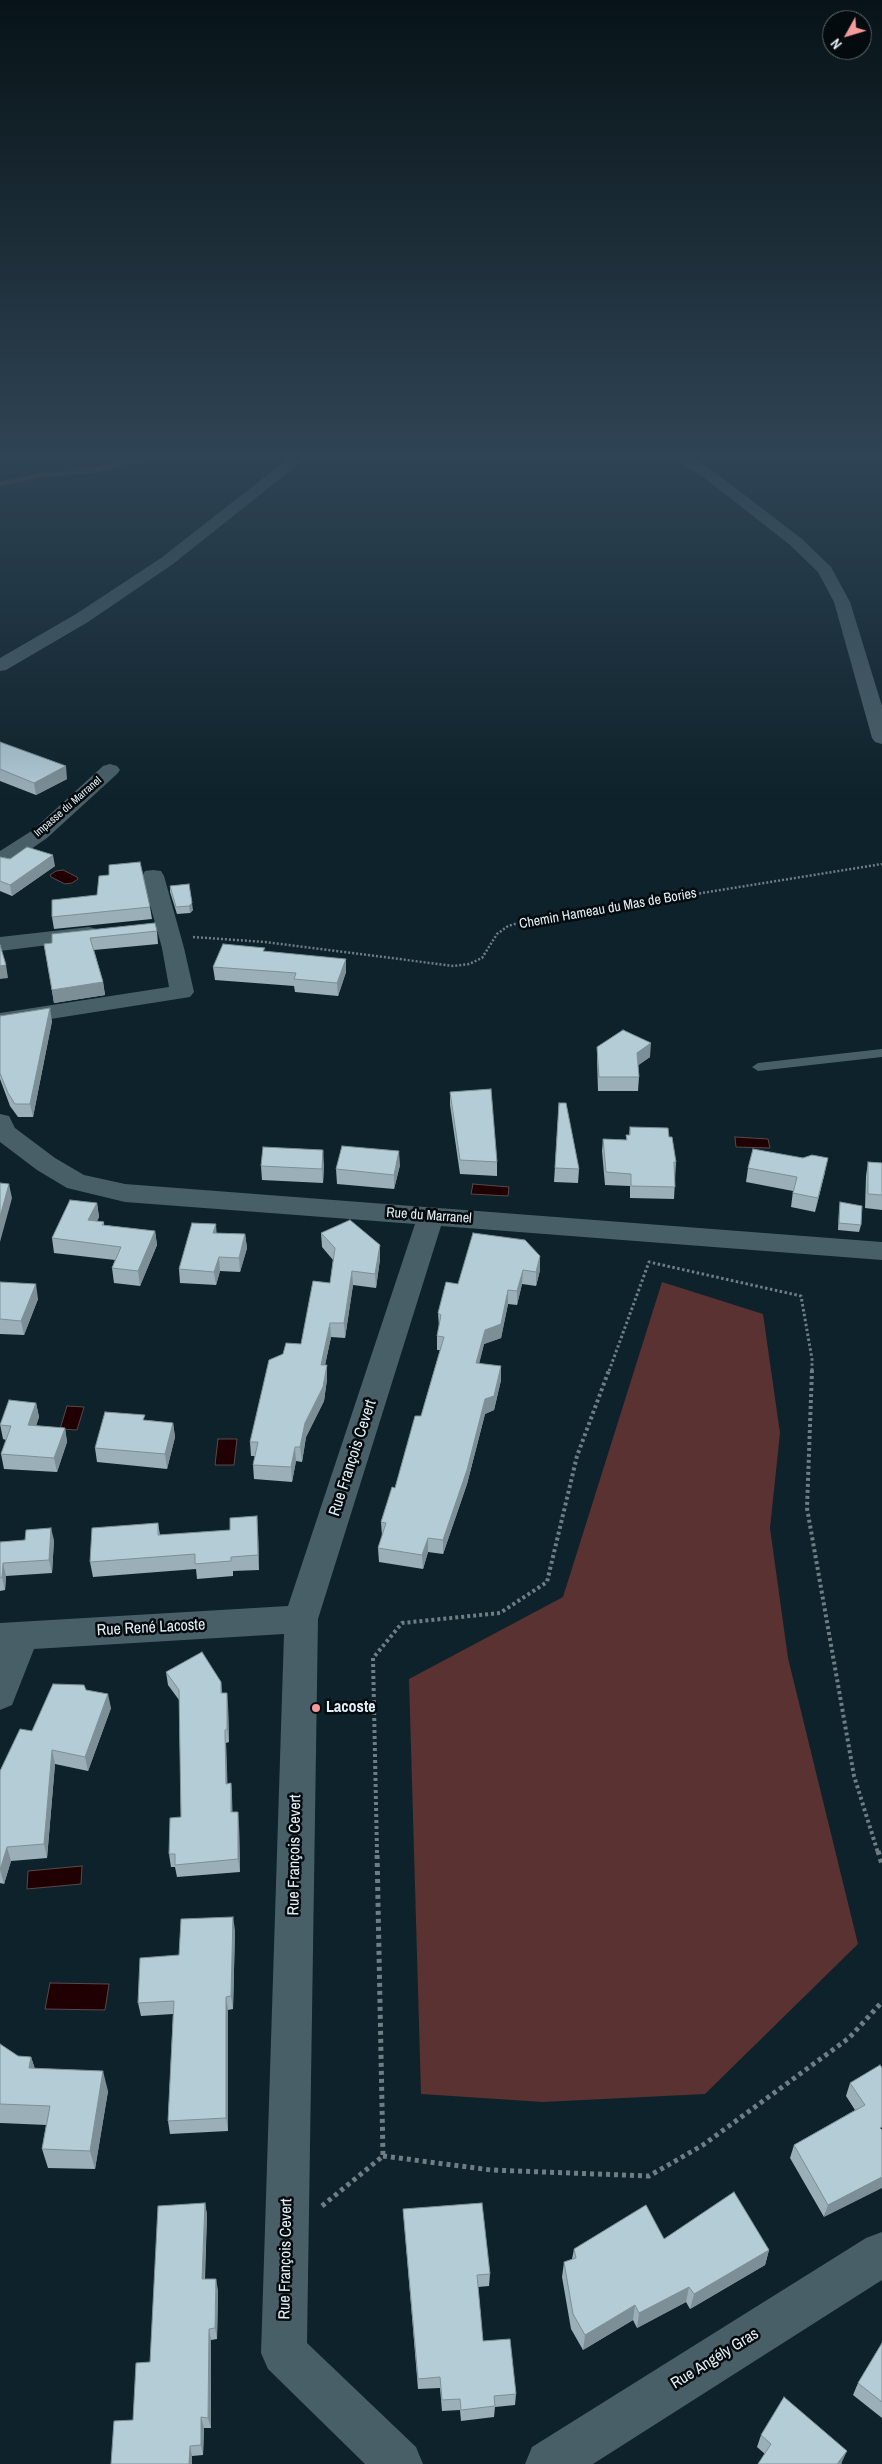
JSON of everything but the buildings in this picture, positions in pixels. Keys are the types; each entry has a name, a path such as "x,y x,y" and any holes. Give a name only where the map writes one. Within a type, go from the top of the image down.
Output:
{"street":[{"path":"0,666 82,618 149,573"},
{"path":"826,573 842,602 882,738"},
{"name":"Impasse du Marranel","path":"0,860 40,834 110,770"},
{"path":"0,1020 182,992 162,930 153,876"},
{"path":"0,944 108,932"},
{"name":"Rue du Marranel","path":"1,1130 46,1164 76,1182 125,1193 882,1251"},
{"name":"Rue François Cevert","path":"399,2464 284,2352 301,1619 431,1216"},
{"name":"Rue René Lacoste","path":"11,1636 301,1619"},
{"path":"0,1695 11,1636"},
{"name":"Rue Angély Gras","path":"549,2464 882,2254"}],"lane":[{"path":"758,1067 882,1053"}],"path":[{"name":"Chemin Hameau du Mas de Bories","path":"162,930 454,966 469,964 482,958 497,934 508,926 522,922 882,864"},
{"path":"382,2156 373,1658 402,1623 500,1613 547,1582 577,1456 649,1262 801,1296 812,1359 807,1508 854,1776 882,1864"},
{"path":"286,2235 382,2156 491,2170 649,2176 703,2145 849,2038 882,2002"}],"shaded area":[{"path":"63,870 78,879 72,883 65,884 50,875 56,871"},
{"path":"735,1137 768,1139 770,1148 736,1147"},
{"path":"473,1184 509,1187 508,1196 471,1194"},
{"path":"662,1282 763,1314 780,1433 770,1528 788,1658 858,1944 705,2094 543,2102 421,2094 409,1679 563,1597"},
{"path":"67,1406 84,1407 77,1430 60,1429"},
{"path":"218,1439 237,1439 234,1465 215,1465"},
{"path":"82,1866 81,1884 27,1889 28,1871"},
{"path":"50,1983 109,1984 105,2010 45,2009"}],"place":[{"name":"Lacoste","path":"316,1708"}]}
